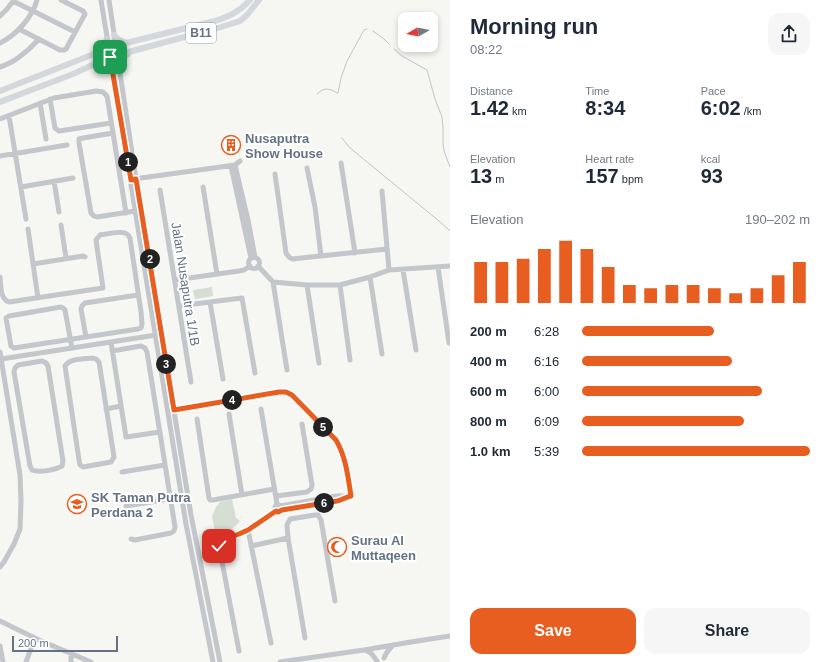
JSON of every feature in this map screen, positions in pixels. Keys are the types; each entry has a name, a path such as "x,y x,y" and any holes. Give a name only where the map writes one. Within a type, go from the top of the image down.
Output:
{"main road":[{"name":"B11","path":"0,91 99,52 126,43 215,21 229,16 243,7 250,0"},
{"name":"B11","path":"0,102 42,87 110,57 240,21 248,15 259,0"},
{"path":"114,35 119,40 126,43"},
{"path":"99,52 103,48 107,39"},
{"path":"93,65 107,64 116,72 123,57 133,51"}],"street":[{"path":"0,43 19,29 30,16 37,0"},
{"path":"19,29 60,50 66,49 85,12 61,0"},
{"path":"101,0 110,57 116,72"},
{"path":"109,0 117,55 116,72 171,411 186,524 212,661"},
{"path":"0,16 13,1 75,32"},
{"path":"0,67 16,59 39,39"},
{"path":"0,118 9,116 50,99 96,91 103,92 107,96 126,213"},
{"path":"50,99 55,128 59,131 111,123"},
{"path":"40,103 46,139"},
{"path":"9,116 26,219"},
{"path":"113,133 79,139 91,213 97,217 135,211"},
{"path":"0,156 67,145"},
{"path":"133,180 239,164 240,161"},
{"path":"341,163 355,252"},
{"path":"233,165 253,258"},
{"path":"307,168 315,207 321,256"},
{"path":"275,174 287,255 292,259 387,249"},
{"path":"21,187 73,178"},
{"path":"133,180 135,211 156,335 220,661"},
{"path":"54,182 59,212"},
{"path":"203,186 217,274"},
{"name":"Jalan Nusaputra 1/1B","path":"160,190 190,382"},
{"path":"382,191 389,270"},
{"path":"61,225 66,258"},
{"path":"28,229 38,298"},
{"path":"0,277 3,298 9,302 103,288 96,240 100,235 120,232 128,235 130,238 138,295 142,324 141,328 86,337 70,339 12,347 6,318 9,316 61,307 66,310 70,339 72,348"},
{"path":"33,264 66,258 85,257"},
{"path":"253,258 258,259 260,264 258,266"},
{"path":"250,266 248,262 253,258"},
{"path":"175,280 239,271 250,266 254,268 258,266"},
{"path":"258,266 273,282 287,370"},
{"path":"273,282 307,285 340,285 389,270 450,266"},
{"path":"438,267 449,343"},
{"path":"403,270 416,350"},
{"path":"370,277 382,354"},
{"path":"307,285 319,363"},
{"path":"340,285 350,360"},
{"path":"86,337 81,309 85,303 138,295"},
{"path":"179,306 242,298 255,373"},
{"path":"210,302 222,379"},
{"path":"1,359 156,335"},
{"path":"111,342 126,437 160,432"},
{"path":"112,351 141,346 145,348 147,352 175,527 174,531 171,533 136,540 131,539"},
{"path":"0,352 21,489 20,529 14,544 0,567"},
{"path":"93,358 99,362 106,409 114,454 113,460 111,462 83,467 80,465 65,366 67,362 93,358"},
{"path":"42,361 48,366 63,461 62,466 58,469 36,472 32,470 22,422 14,372 15,368 18,365 42,361"},
{"path":"171,411 286,392 292,395 336,440 341,448 346,467 349,497 336,496 279,508 248,530 219,542 239,651"},
{"path":"106,409 121,406"},
{"path":"261,409 274,489 279,508"},
{"path":"229,414 242,495"},
{"path":"197,419 210,500 274,489"},
{"path":"12,423 22,422"},
{"path":"276,496 307,492 311,489 312,485 302,424"},
{"path":"122,472 165,465"},
{"path":"126,506 182,497"},
{"path":"305,638 288,538 287,525 290,519 315,515 320,517 322,520 334,601"},
{"path":"248,530 271,643"},
{"path":"251,546 288,538"},
{"path":"0,621 91,662"},
{"path":"280,662 450,636"},
{"path":"26,662 36,638"},
{"path":"384,660 387,652 394,645"},
{"path":"0,646 3,662"},
{"path":"382,647 384,660"},
{"path":"375,648 377,661"},
{"path":"364,650 371,653 377,661"},
{"path":"71,654 71,662"}],"shaded area":[{"path":"212,287 213,296 195,299 193,290"},
{"path":"232,499 236,518 240,521 229,531 222,533 215,532 212,516 216,507 220,502"}],"waterway":[{"path":"317,94 322,90 327,89 338,93 347,61 364,30 367,29"},
{"path":"373,31 389,44"},
{"path":"394,49 402,56 427,70 442,117 444,151 450,167"},
{"path":"342,138 349,147 450,231"}],"place":[{"name":"Nusaputra Show House","path":"231,145"},
{"name":"SK Taman Putra Perdana 2","path":"77,504"},
{"name":"Surau Al Muttaqeen","path":"337,547"}],"route":[{"path":"110,57 131,180 136,179 174,410 233,399 286,392 292,395 336,440 344,457 351,496 346,497 344,500 282,510 278,512 276,511 248,530 221,540 219,542 219,546"}]}
